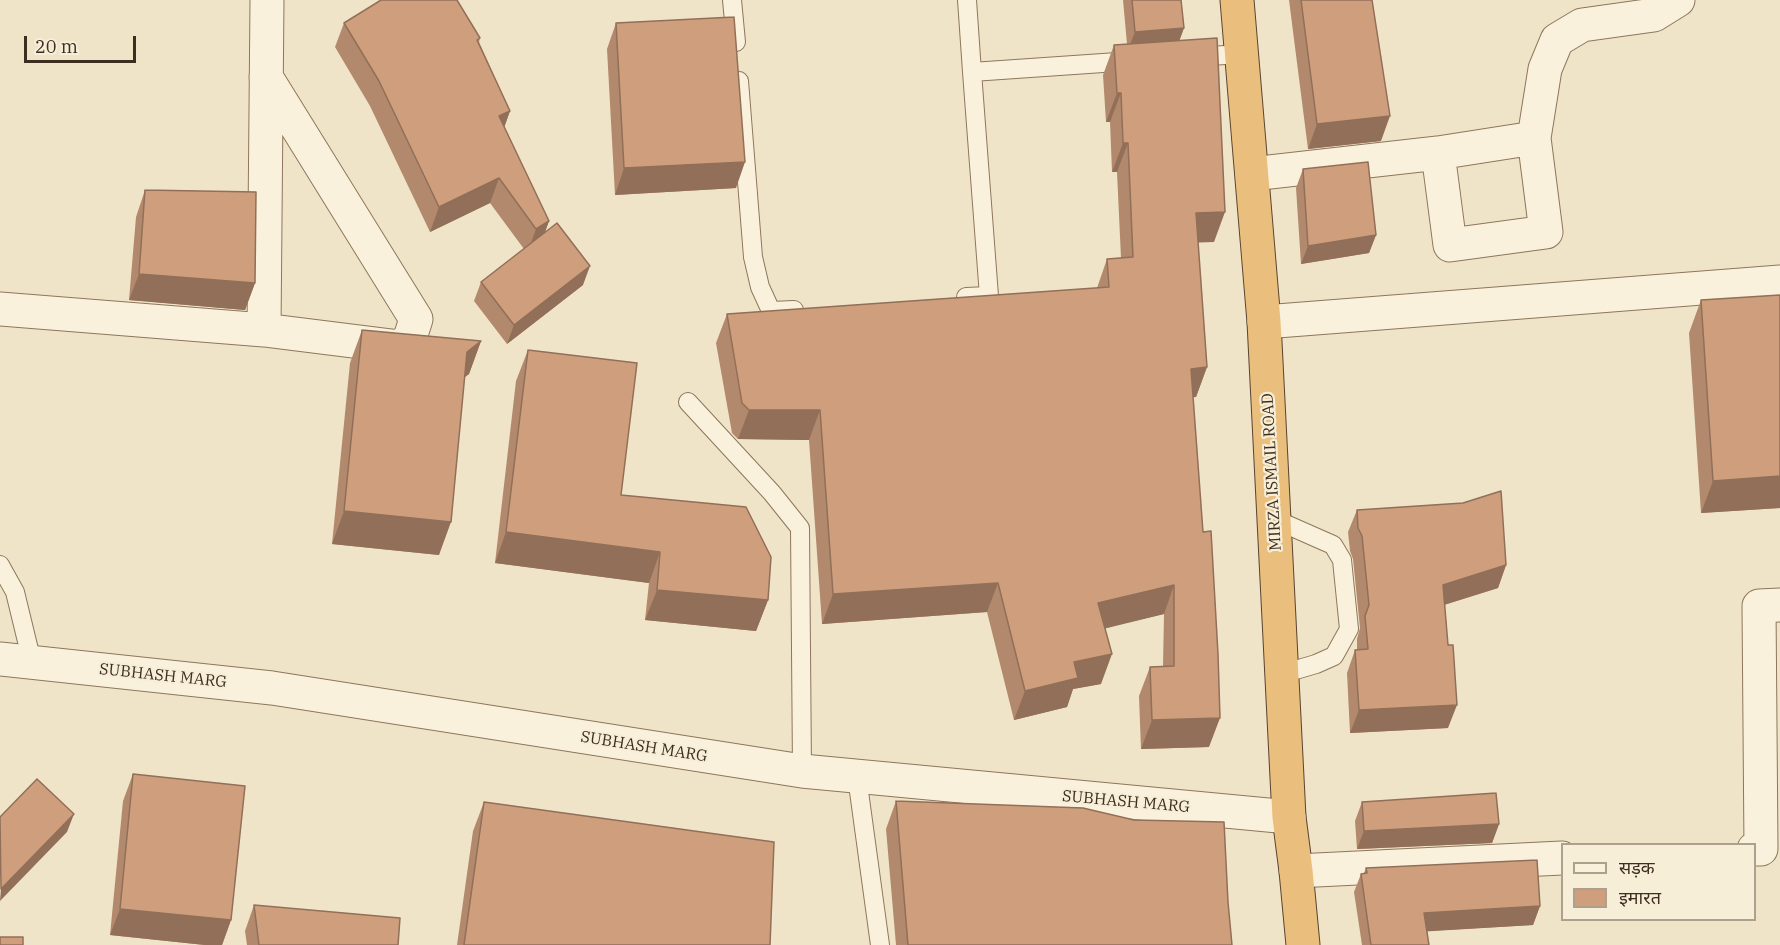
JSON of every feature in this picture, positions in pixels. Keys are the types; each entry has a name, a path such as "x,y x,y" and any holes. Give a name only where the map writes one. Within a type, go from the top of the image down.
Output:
{"highway":[{"name":"MIRZA ISMAIL ROAD","path":"1237,0 1264,322 1289,817 1303,945"}],"street":[{"path":"264,330 267,0"},
{"path":"1438,153 1450,245 1546,232 1534,138 1545,69 1557,40 1582,25 1654,15 1678,0"},
{"path":"0,309 264,330 400,347 410,338 416,319 266,77"},
{"path":"1252,174 1438,153 1534,138"},
{"path":"1264,322 1780,282"},
{"path":"1756,849 1761,849 1759,606 1780,605"},
{"name":"SUBHASH MARG","path":"0,659 272,688 802,771 1289,817"},
{"path":"1296,871 1561,858"}],"lane":[{"path":"732,0 753,257 760,287 771,311 806,309"},
{"path":"954,298 989,296 967,0"},
{"path":"1172,59 1242,54"},
{"path":"972,72 1148,60"},
{"path":"688,402 772,493 800,528 802,771"},
{"path":"1275,519 1333,545 1342,560 1349,629 1334,656 1282,674"},
{"path":"0,565 15,592 32,662"},
{"path":"857,777 880,945"}],"building":[{"path":"381,0 457,0 480,38 477,40 510,111 499,116 549,221 536,229 499,178 439,207 379,81 344,23"},
{"path":"1132,0 1181,0 1184,28 1135,32"},
{"path":"1301,0 1372,0 1390,116 1317,124"},
{"path":"734,17 745,162 624,168 616,23"},
{"path":"1217,38 1225,212 1196,213 1207,367 1191,369 1203,532 1211,531 1220,718 1152,720 1150,667 1174,666 1174,585 1098,603 1112,654 1074,662 1078,678 1025,691 998,583 833,594 820,410 749,410 742,403 727,314 1109,287 1107,259 1133,257 1128,143 1123,143 1121,93 1117,93 1114,45"},
{"path":"1368,162 1376,235 1308,246 1303,169"},
{"path":"145,190 256,192 255,283 139,274"},
{"path":"557,223 590,266 514,325 481,282"},
{"path":"1780,295 1780,476 1713,481 1701,300"},
{"path":"362,330 481,341 467,352 451,522 344,511"},
{"path":"528,350 637,363 621,495 746,507 771,557 768,600 657,590 660,552 506,532"},
{"path":"1501,491 1506,565 1443,585 1448,645 1453,645 1457,705 1359,710 1355,650 1368,649 1365,616 1369,605 1357,510 1463,503"},
{"path":"133,774 245,786 231,920 120,909"},
{"path":"37,779 74,814 1,889 0,817"},
{"path":"1496,793 1499,824 1364,831 1362,802"},
{"path":"896,801 1083,808 1134,820 1224,822 1232,945 908,945"},
{"path":"484,802 774,842 770,945 464,945"},
{"path":"1537,860 1540,906 1424,913 1429,945 1371,945 1361,874 1367,873 1366,868"},
{"path":"254,905 400,918 398,945 259,945"},
{"path":"0,937 23,937 23,945 0,945"}]}
